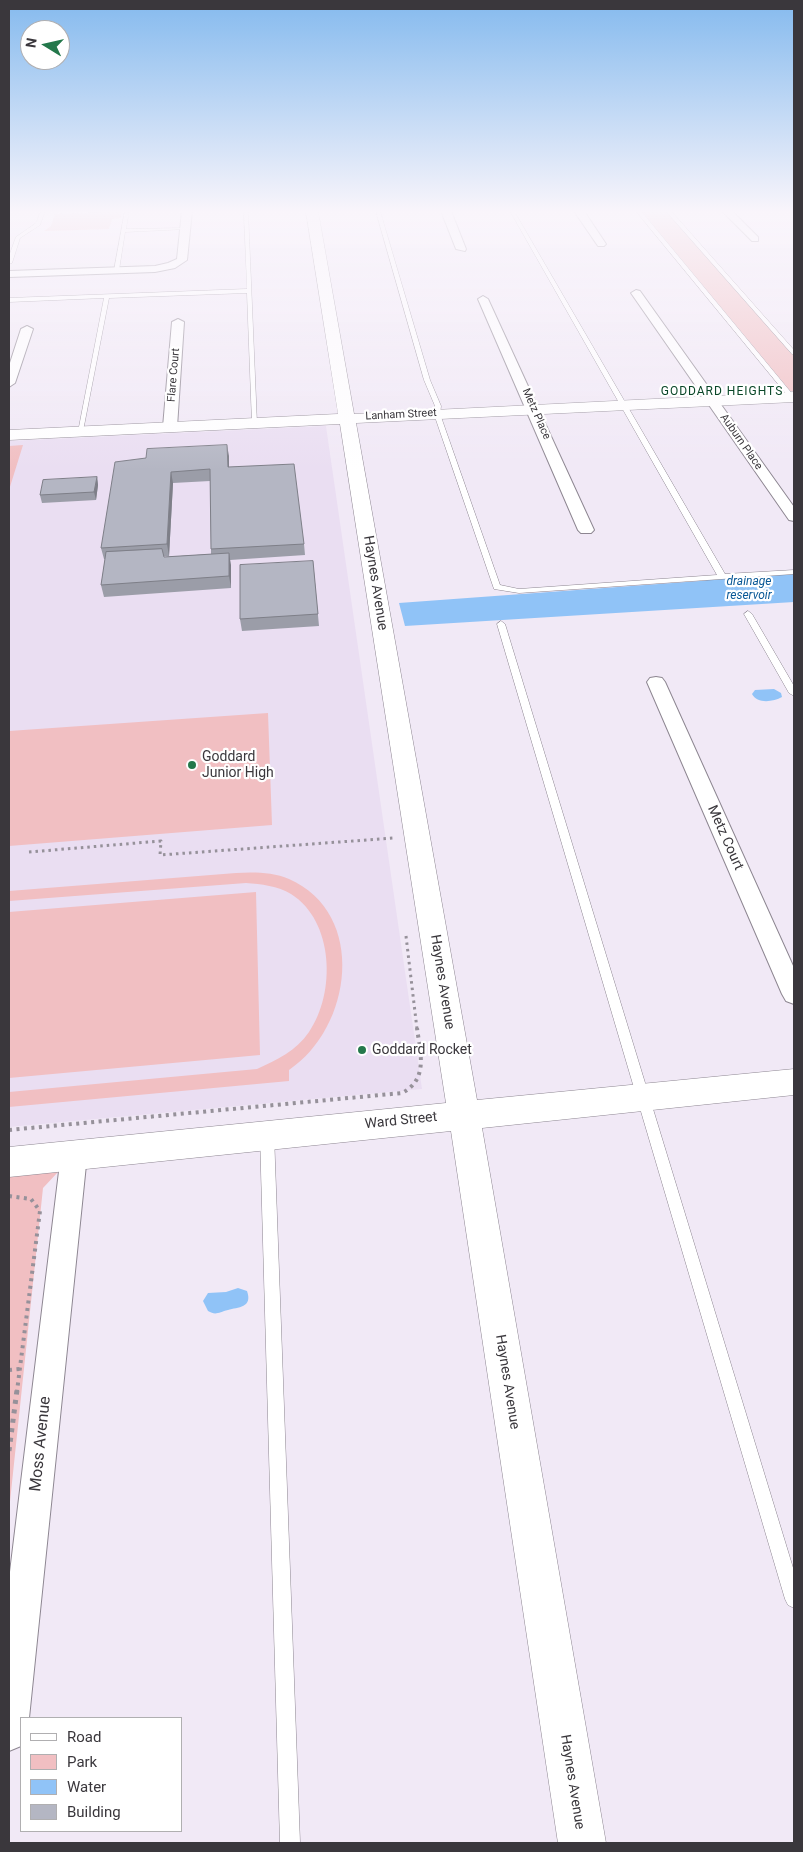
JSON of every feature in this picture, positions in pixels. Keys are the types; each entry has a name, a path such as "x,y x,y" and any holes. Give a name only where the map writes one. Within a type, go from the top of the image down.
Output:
{"street":[{"name":"Haynes Avenue","path":"327,297 464,1115 582,1843"},
{"name":"Auburn Place","path":"639,297 794,517"},
{"name":"Metz Place","path":"483,299 534,409 586,530"},
{"name":"Flare Court","path":"170,427 178,322"},
{"path":"9,383 26,328"},
{"name":"Lanham Street","path":"9,434 712,400 793,398"},
{"name":"Metz Court","path":"656,682 794,994"},
{"name":"Ward Street","path":"9,1162 794,1082"},
{"name":"Moss Avenue","path":"9,1732 74,1156"}],"lane":[{"path":"9,300 72,297"},
{"path":"80,431 107,297"},
{"path":"248,297 255,423"},
{"path":"403,297 427,380 438,406 438,414 497,587 519,591 722,575 794,572"},
{"path":"561,297 722,575"},
{"path":"710,297 793,398"},
{"path":"745,297 794,353"},
{"path":"748,614 794,693"},
{"path":"501,624 794,1599"},
{"path":"268,1135 290,1843"}],"path":[{"path":"29,852 161,841 160,855 394,838 396,847"},
{"path":"9,1130 392,1094 410,1089 418,1081 422,1066 406,933"},
{"path":"9,1196 31,1198 40,1211 9,1451"},
{"path":"9,1370 20,1369"}],"shaded area":[{"name":"Goddard Junior High","path":"326,426 422,1089 9,1127 9,441"}],"green space":[{"path":"709,297 745,297 794,353 794,391 787,392"},
{"path":"23,445 9,490 9,446"},
{"path":"268,713 272,825 9,846 9,731"},
{"path":"236,873 263,873 283,877 314,896 331,918 340,944 342,972 338,1000 327,1027 310,1051 289,1070 289,1081 9,1107 9,1092 257,1069 292,1050 304,1039 318,1016 324,998 327,978 326,958 323,939 316,921 305,906 286,891 269,886 246,883 9,901 9,891"},
{"path":"256,892 260,1055 9,1078 9,912"},
{"path":"74,1155 43,1188 9,1511 9,1162"}],"water":[{"name":"drainage reservoir","path":"748,574 794,574 794,602 405,626 399,603 700,581"},
{"path":"774,689 781,693 782,697 761,701 752,694 755,690"},
{"path":"238,1288 247,1291 248,1301 244,1306 218,1313 208,1311 203,1301 208,1293 226,1292"}],"building":[{"path":"227,445 228,467 294,464 304,544 211,549 210,469 171,472 167,544 101,548 115,462 146,458 147,449"},
{"path":"97,477 94,492 40,495 43,480"},
{"path":"162,549 164,557 229,553 229,576 101,585 106,552"},
{"path":"313,561 318,614 240,619 240,565"}],"place":[{"name":"Goddard Junior High","path":"192,765"},
{"name":"Goddard Rocket","path":"362,1050"}],"district":[{"name":"GODDARD HEIGHTS","path":"722,392"}]}
